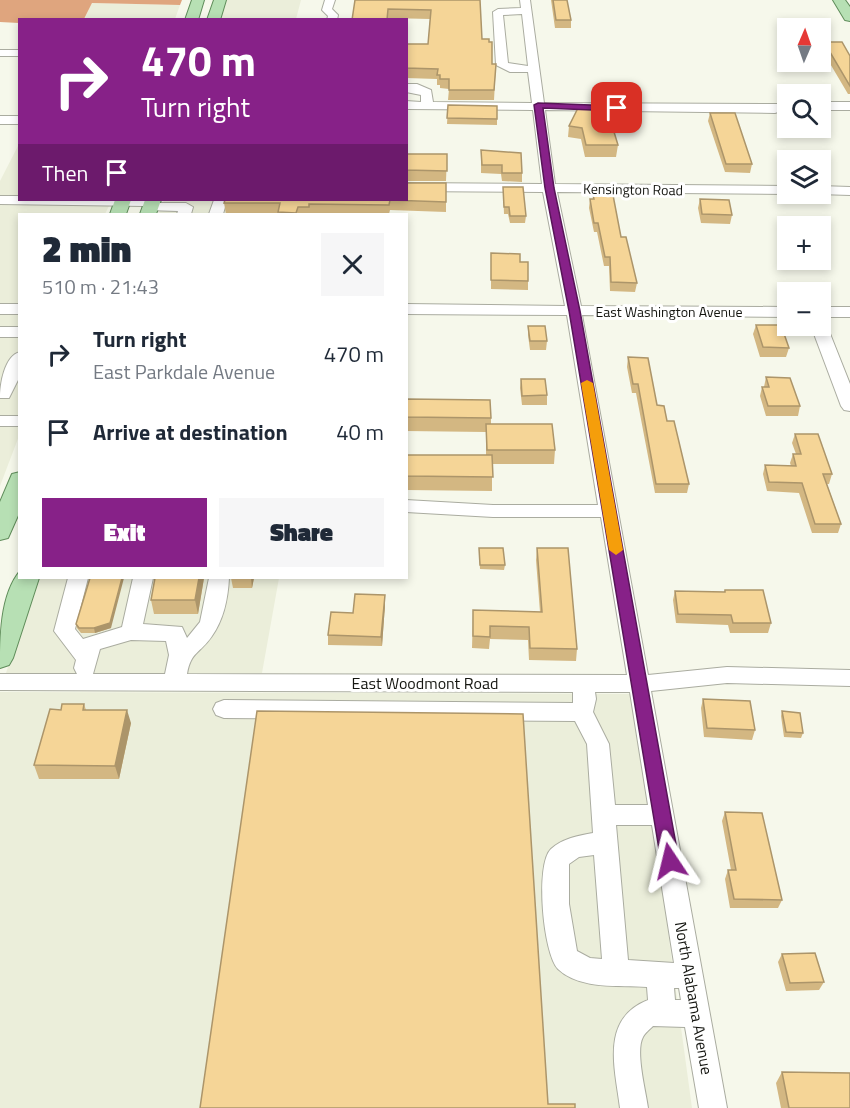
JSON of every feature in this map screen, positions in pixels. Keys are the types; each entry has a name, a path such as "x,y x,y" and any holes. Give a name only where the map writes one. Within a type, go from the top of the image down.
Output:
{"main road":[{"path":"192,18 198,0"},
{"path":"214,18 220,0"},
{"path":"839,0 850,17"},
{"path":"0,658 27,579"}],"street":[{"path":"330,0 327,10 333,15 332,18"},
{"path":"525,6 498,12 502,65 510,69 533,69"},
{"name":"North Alabama Avenue","path":"525,6 549,188 574,311 713,1108"},
{"path":"0,53 18,53"},
{"path":"408,88 423,90 427,100"},
{"path":"408,105 427,100 538,105 550,108 777,108"},
{"path":"831,106 850,106"},
{"path":"0,120 18,120"},
{"path":"6,200 18,187"},
{"name":"Kensington Road","path":"408,187 777,190"},
{"path":"831,190 850,191"},
{"path":"29,201 186,207"},
{"path":"0,309 18,309"},
{"name":"East Washington Avenue","path":"408,309 777,312"},
{"path":"831,312 850,312"},
{"path":"0,332 18,332"},
{"path":"823,336 850,406"},
{"path":"8,394 18,363"},
{"path":"0,421 18,421"},
{"path":"408,506 493,511 609,511"},
{"path":"78,579 64,632 87,658"},
{"path":"130,632 143,579"},
{"path":"180,655 196,643 214,618 219,579"},
{"path":"82,683 91,644 130,632 175,633 180,655 174,682"},
{"name":"East Woodmont Road","path":"0,682 639,684 727,675 850,678"},
{"path":"582,684 585,699 582,712 598,744 616,972"},
{"path":"224,709 582,712"},
{"path":"604,814 662,815"},
{"path":"606,842 574,847 558,858 555,872 556,904 561,945 567,960 587,971 690,976"},
{"path":"659,975 663,1013"},
{"path":"634,1108 628,1049 629,1035 648,1013 696,1014"}],"shaded area":[{"path":"0,0 182,0 180,5 92,3 84,18 18,18 18,23 0,22"},
{"path":"226,0 301,0 296,18 221,18"},
{"path":"92,3 180,5 175,18 85,18"},
{"path":"18,146 18,196 0,196 0,181"},
{"path":"164,201 348,201 345,213 159,213"},
{"path":"0,204 109,206 106,213 18,213 18,304 0,304"},
{"path":"0,314 18,314 18,439 0,486"},
{"path":"37,579 279,579 262,673 6,673"},
{"path":"0,692 630,694 662,888 692,1108 0,1108"}],"building":[{"path":"355,0 480,0 482,39 489,39 489,42 492,42 492,64 496,64 494,90 449,90 449,79 440,79 440,75 437,75 438,69 408,68 408,44 428,44 431,10 388,9 387,18 352,18"},
{"path":"553,0 567,0 571,20 556,20"},
{"path":"831,42 842,42 850,56 850,86 831,54"},
{"path":"448,105 497,106 497,119 447,118"},
{"path":"579,106 607,109 618,145 586,145 582,128 569,126"},
{"path":"710,113 735,113 752,164 726,164"},
{"path":"481,150 521,153 522,173 502,173 502,165 482,165"},
{"path":"408,154 447,154 447,171 408,170"},
{"path":"408,183 446,183 446,202 408,201"},
{"path":"503,187 523,187 526,216 510,216 509,207 504,207"},
{"path":"593,195 613,195 621,237 626,237 637,283 611,282 610,257 605,257 598,223 594,223 590,199 594,199"},
{"path":"700,199 729,200 732,215 702,214"},
{"path":"225,201 390,201 389,205 309,204 309,207 298,207 296,213 278,212 280,203 224,203"},
{"path":"491,253 520,254 520,262 528,262 528,281 491,280"},
{"path":"756,325 777,325 777,336 785,336 789,348 763,347"},
{"path":"528,326 545,326 547,341 530,341"},
{"path":"628,357 648,358 657,405 664,406 667,421 674,421 689,484 656,484 638,384 633,384"},
{"path":"766,377 790,378 800,406 768,406 762,387 769,387"},
{"path":"521,379 545,379 547,395 522,396"},
{"path":"408,399 490,400 491,418 408,417"},
{"path":"486,424 552,424 555,450 487,450"},
{"path":"795,434 818,434 832,474 823,474 841,524 815,524 802,483 769,482 765,465 796,466 793,454 801,454"},
{"path":"408,455 492,455 493,477 408,476"},
{"path":"479,548 503,548 505,565 480,565"},
{"path":"537,548 568,548 577,649 530,648 529,627 490,626 490,637 473,636 473,610 542,612"},
{"path":"90,579 122,579 110,623 94,628 79,628 76,624"},
{"path":"155,579 199,579 195,600 151,600"},
{"path":"725,590 763,590 771,623 733,623 731,615 678,614 675,591 725,592"},
{"path":"355,594 385,595 381,637 328,635 331,612 353,613"},
{"path":"703,699 750,701 755,730 707,728"},
{"path":"62,704 84,704 83,710 127,710 115,766 34,765 50,709 61,710"},
{"path":"257,711 523,714 548,1104 575,1104 575,1108 200,1108"},
{"path":"782,711 800,713 803,733 786,732"},
{"path":"725,812 762,813 782,900 734,899 728,870 736,870"},
{"path":"815,953 824,982 790,983 782,954"},
{"path":"782,1072 850,1073 850,1108 789,1108"}],"slow traffic":[{"path":"587,383 616,550"}],"route":[{"path":"617,108 550,108 538,105 549,188 574,311 670,861"}]}
